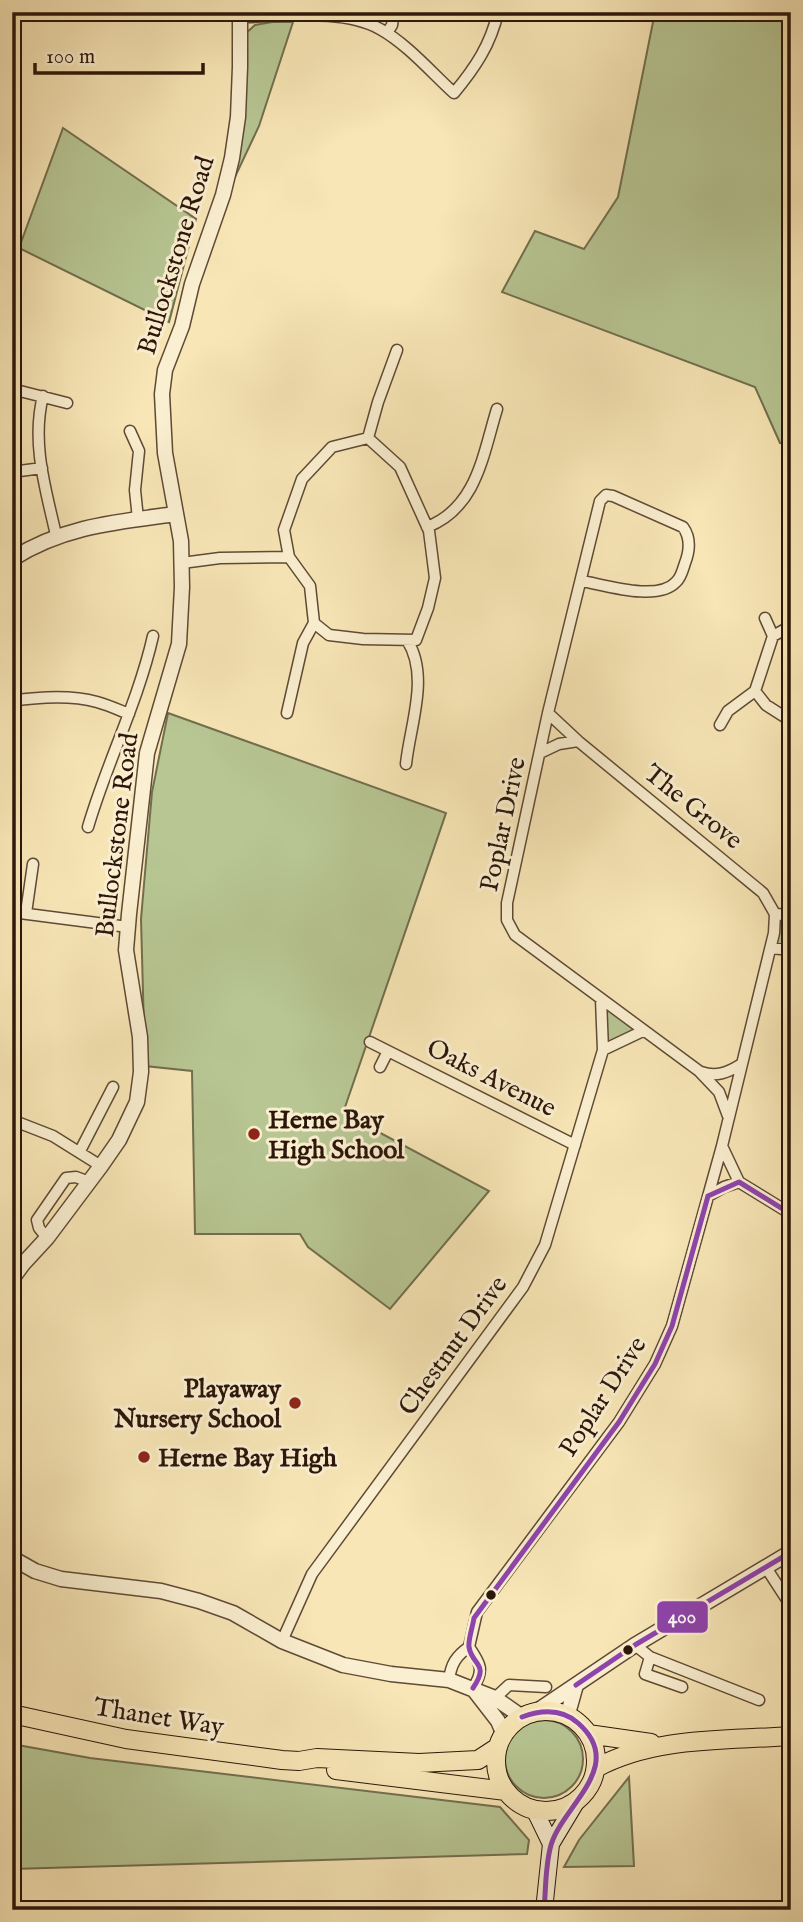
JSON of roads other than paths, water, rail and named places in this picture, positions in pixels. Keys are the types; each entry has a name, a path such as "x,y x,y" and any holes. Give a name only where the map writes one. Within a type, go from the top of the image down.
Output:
{"main road":[{"path":"544,1909 550,1851 578,1799 587,1790 596,1768 596,1756 588,1734 570,1717 558,1712 528,1715 501,1741 496,1762 506,1791 514,1799 534,1809 557,1810 578,1799"},
{"name":"Thanet Way","path":"12,1714 163,1745 299,1761 315,1767 506,1791"},
{"path":"588,1734 624,1741 668,1744"},
{"path":"596,1768 615,1757 668,1744 791,1736"},
{"name":"Thanet Way","path":"299,1761 317,1758 419,1763 478,1760 501,1741"},
{"path":"534,1809 550,1851"}],"street":[{"path":"387,33 392,25 394,12"},
{"path":"240,15 330,16 354,19 387,33 454,93 484,52 493,33 498,12"},
{"name":"Bullockstone Road","path":"12,1279 18,1260 47,1238 101,1166 130,1120 137,1102 141,1072 140,1037 126,950 147,753 178,644 182,563 161,414 165,370 182,326 192,284 223,195 232,158 238,104 240,15"},
{"path":"368,438 397,350"},
{"path":"12,389 67,403"},
{"path":"43,396 38,429 41,468 56,536"},
{"path":"427,527 457,509 470,493 480,471 497,409"},
{"path":"130,431 139,452 135,490 138,519"},
{"path":"314,623 329,635 416,640 428,608 435,578 427,527 400,467 368,438"},
{"path":"287,713 303,643 314,623 310,586 289,557 284,530 302,479 332,447 368,438"},
{"path":"12,472 41,468"},
{"name":"Poplar Drive","path":"449,1680 456,1657 469,1647 477,1612 619,1422 655,1364 672,1326 728,1119 719,1092 699,1071 515,935 507,920 507,903 548,713 600,501 603,496 613,496 682,527 686,532 688,556 678,581 671,587 649,592 582,581"},
{"path":"12,559 56,536 88,527 176,514"},
{"path":"182,563 246,556 289,557"},
{"path":"720,725 729,711 755,691 773,636 765,618"},
{"path":"773,636 789,627"},
{"path":"88,827 101,782 140,688 153,636"},
{"path":"406,764 418,686 417,665 407,640"},
{"path":"755,691 766,705 791,721"},
{"path":"12,701 29,698 70,698 97,702 129,714"},
{"path":"716,705 729,711"},
{"name":"The Grove","path":"548,713 578,741 735,868 763,893 775,914"},
{"path":"540,753 559,744 578,741"},
{"path":"26,914 33,864"},
{"path":"12,912 128,927"},
{"path":"728,1119 771,948 775,914 791,915"},
{"path":"771,948 791,950"},
{"name":"Chestnut Drive","path":"282,1641 312,1574 523,1287 545,1245 603,1050 601,999"},
{"path":"603,1050 643,1031"},
{"name":"Oaks Avenue","path":"370,1042 575,1145"},
{"name":"Oaks Avenue","path":"380,1067 388,1051"},
{"path":"699,1071 711,1075 720,1074 740,1065"},
{"path":"80,1151 113,1087"},
{"path":"17,1122 53,1136 101,1166"},
{"path":"722,1146 739,1182 791,1214"},
{"path":"47,1238 39,1228 37,1220 66,1178 76,1177 89,1182"},
{"path":"708,1196 739,1182"},
{"path":"15,1560 35,1571 61,1579 161,1591 199,1601 233,1613 282,1641 343,1665 391,1674 449,1680 473,1688 528,1715 635,1644 791,1552"},
{"path":"765,1566 791,1606"},
{"path":"635,1644 650,1657 759,1700"},
{"path":"469,1647 480,1666 480,1678 473,1688"},
{"path":"650,1657 645,1674 682,1687"},
{"path":"495,1698 509,1685 546,1687"},
{"path":"570,1717 569,1710 576,1685"},
{"path":"473,1688 498,1721 501,1741"}],"place":[{"name":"Herne Bay High School","path":"254,1134"},
{"name":"Playaway Nursery School","path":"295,1403"},
{"name":"Herne Bay High","path":"144,1457"}]}
